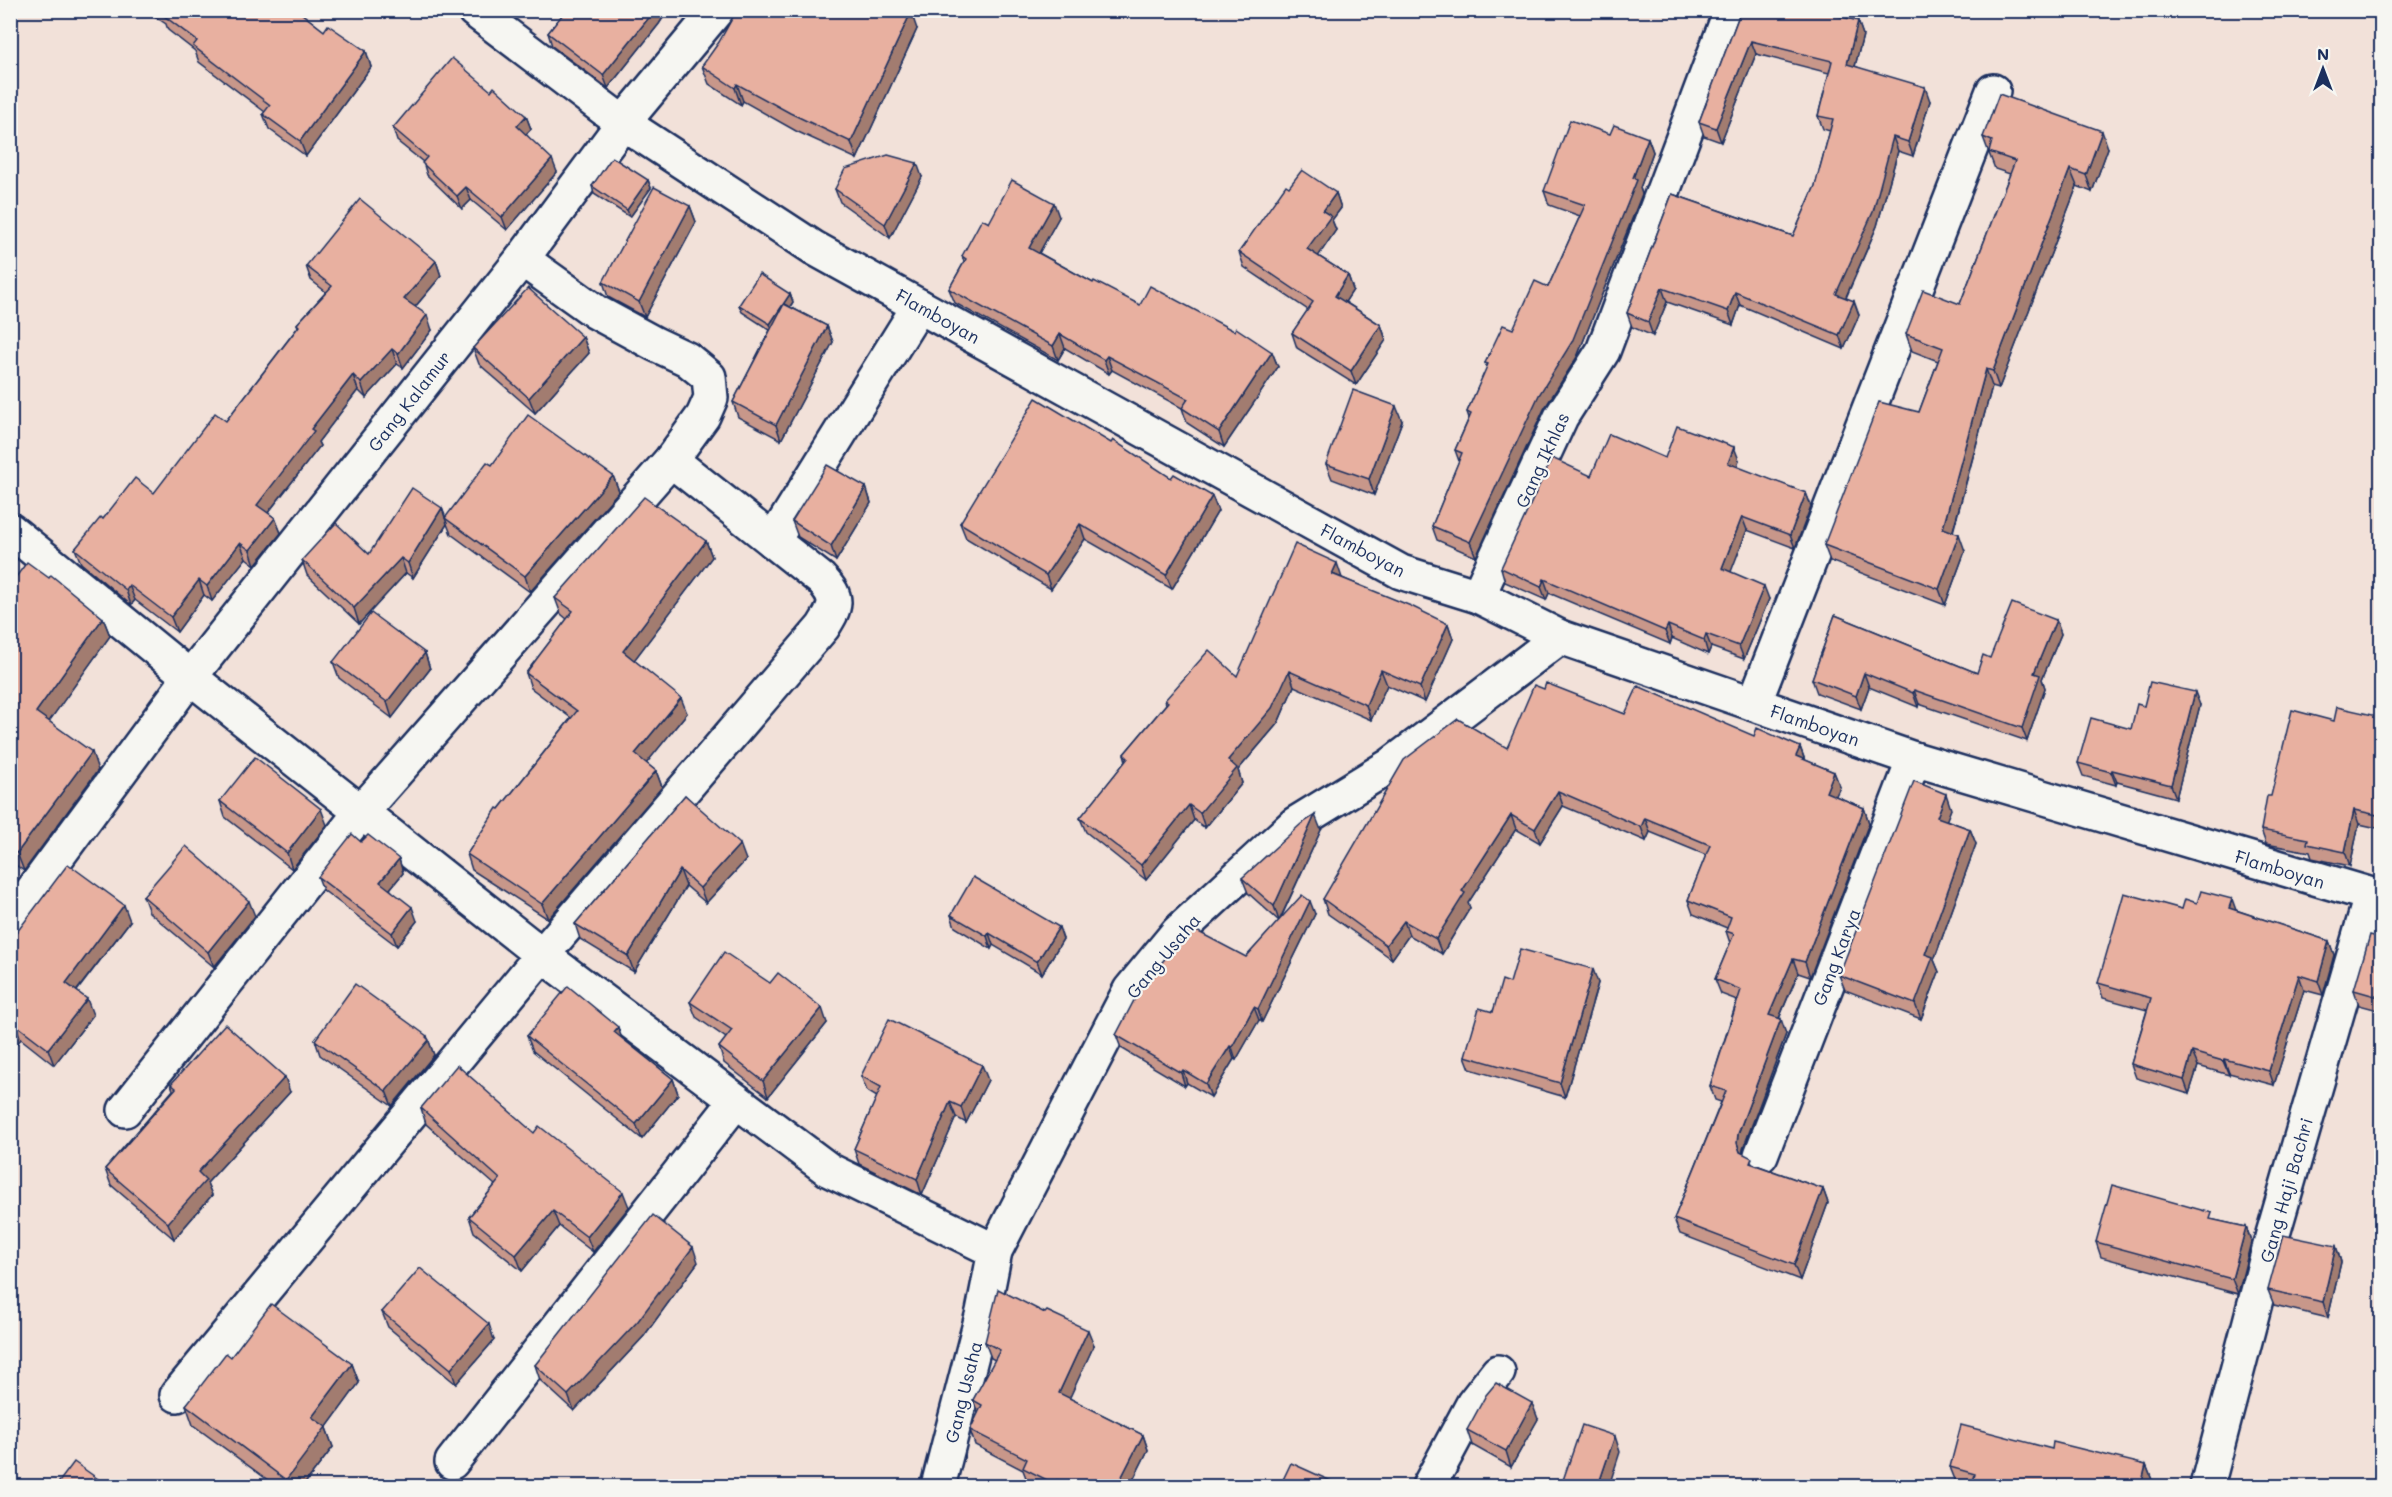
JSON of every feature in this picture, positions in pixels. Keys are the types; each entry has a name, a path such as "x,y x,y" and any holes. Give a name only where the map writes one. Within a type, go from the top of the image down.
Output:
{"street":[{"name":"Flamboyan","path":"474,10 623,123 814,248 1401,572 1478,596 1560,637 1914,759 2377,897"},
{"name":"Gang Kalamur","path":"10,921 190,677 522,259 623,123 717,10"},
{"name":"Gang Ikhlas","path":"1478,596 1561,417 1603,351 1731,10"},
{"path":"1754,704 1993,90"},
{"path":"125,1110 361,812 671,460 703,416 711,398 709,377 687,359 596,312 522,259"},
{"path":"773,541 919,306"},
{"path":"177,1395 542,955 823,627 835,608 833,592 821,579 671,460"},
{"path":"10,530 190,677 542,955 829,1170 995,1251"},
{"name":"Gang Usaha","path":"948,1483 995,1251 1130,990 1178,932 1295,824 1391,765 1560,637"},
{"name":"Gang Karya","path":"1761,1155 1914,759"},
{"name":"Gang Haji Bachri","path":"2207,1486 2273,1234 2377,897"},
{"path":"452,1462 736,1101"},
{"path":"1429,1486 1473,1404 1498,1372"}],"building":[{"path":"164,10 297,10 324,31 328,25 366,51 300,141 263,114 270,105 193,46 197,41 163,15 166,11"},
{"path":"566,10 655,10 603,75 548,33"},
{"path":"737,10 908,10 911,12 851,142 790,113 737,84 735,88 702,66"},
{"path":"1741,10 1840,10 1838,16 1858,21 1847,64 1925,87 1908,142 1893,137 1873,212 1836,294 1854,301 1839,335 1735,292 1728,311 1662,288 1648,322 1627,313 1672,194 1793,236 1815,186 1833,119 1818,116 1832,61 1751,41 1716,128 1699,122"},
{"path":"452,58 491,91 494,87 526,116 517,126 552,159 502,217 466,187 457,196 422,163 427,157 393,128"},
{"path":"1999,94 2102,131 2086,175 2070,169 1993,371 1986,369 1943,528 1959,534 1939,589 1824,545 1879,402 1919,412 1943,348 1906,334 1923,290 1960,304 2015,161 1989,152 1992,141 1983,137"},
{"path":"1570,120 1610,134 1614,125 1648,138 1633,178 1637,180 1572,342 1539,395 1470,542 1432,526 1462,453 1455,450 1471,414 1467,412 1488,364 1485,363 1503,325 1513,329 1535,281 1548,287 1585,205 1544,191"},
{"path":"888,155 917,163 885,224 835,189 845,169"},
{"path":"612,157 648,180 627,210 592,186"},
{"path":"1302,170 1336,193 1323,211 1331,216 1307,249 1348,275 1335,296 1381,325 1351,371 1292,333 1313,302 1239,252 1286,185 1289,187"},
{"path":"1012,180 1054,203 1029,248 1093,283 1094,281 1140,305 1150,286 1234,331 1236,328 1272,352 1219,432 1182,408 1188,399 1107,356 1104,360 1060,334 1053,346 949,289 966,259 962,256 982,219 989,223"},
{"path":"654,187 690,206 639,302 603,282"},
{"path":"360,199 436,261 404,299 427,315 398,354 392,349 361,383 353,375 311,429 314,431 257,505 275,518 250,550 240,543 207,586 199,580 171,617 129,585 126,590 75,549 101,517 103,519 135,478 154,493 215,413 226,421 299,326 297,324 332,286 306,266"},
{"path":"759,274 790,294 770,324 739,305"},
{"path":"528,288 583,337 529,398 473,348"},
{"path":"784,304 827,326 776,425 733,402"},
{"path":"1353,390 1396,406 1369,479 1326,464"},
{"path":"1036,398 1111,443 1113,440 1171,478 1174,474 1212,496 1166,575 1080,524 1046,575 960,523"},
{"path":"528,415 613,476 525,576 445,518 487,462 492,465"},
{"path":"1677,426 1734,447 1728,463 1806,493 1790,535 1742,517 1722,568 1764,586 1739,646 1706,634 1704,640 1668,625 1665,631 1544,579 1541,587 1501,568 1552,458 1591,476 1609,434 1665,458"},
{"path":"827,465 866,487 831,546 792,521"},
{"path":"412,488 442,508 408,563 401,558 354,608 302,560 336,523 369,554"},
{"path":"644,497 706,541 623,651 681,698 635,754 656,771 542,904 467,854 497,808 499,809 577,711 526,673 573,611 555,598"},
{"path":"1295,544 1337,563 1332,574 1411,606 1448,624 1420,687 1381,670 1366,705 1289,671 1272,708 1228,760 1237,768 1200,813 1189,805 1141,865 1080,818 1128,758 1124,754 1168,702 1165,700 1209,650 1237,676"},
{"path":"27,562 49,578 51,575 103,618 36,712 92,752 17,853 10,848 10,585"},
{"path":"2012,603 2056,620 2034,673 2040,675 2022,728 1914,690 1913,693 1864,673 1856,696 1812,679 1835,615 1977,673 1983,655 1990,658"},
{"path":"371,613 425,653 387,702 333,662"},
{"path":"2150,682 2195,692 2171,785 2078,763 2091,718 2131,729 2137,704 2144,706"},
{"path":"1546,683 1625,714 1638,686 1754,736 1757,728 1800,747 1796,756 1834,772 1826,792 1864,808 1805,962 1793,959 1769,1015 1781,1019 1738,1134 1737,1143 1740,1152 1752,1158 1750,1163 1823,1189 1794,1265 1674,1219 1726,1091 1710,1086 1741,990 1715,979 1734,934 1726,931 1731,917 1688,900 1710,845 1645,818 1641,827 1558,791 1535,829 1511,815 1462,891 1465,893 1436,939 1404,921 1386,945 1323,899 1404,760 1458,719 1507,748 1534,685 1544,689"},
{"path":"2337,707 2382,717 2382,816 2354,810 2345,852 2307,844 2308,839 2261,830 2267,796 2271,796 2292,710 2334,721"},
{"path":"255,757 321,809 287,853 220,801"},
{"path":"1914,781 1946,794 1937,817 1970,829 1925,954 1933,957 1915,1004 1839,975"},
{"path":"685,795 740,844 700,888 680,870 628,956 575,924"},
{"path":"1315,815 1274,906 1242,878 1301,824"},
{"path":"352,834 361,842 368,835 399,859 380,882 412,907 392,933 318,877"},
{"path":"186,846 249,901 208,952 143,896"},
{"path":"68,864 124,905 66,983 87,999 48,1049 15,1024 10,1029 10,940"},
{"path":"973,877 1059,927 1037,962 989,933 987,936 951,915"},
{"path":"2201,891 2232,899 2229,908 2329,941 2318,981 2299,975 2269,1071 2192,1052 2184,1080 2131,1064 2151,998 2098,983 2124,893 2182,909 2185,899 2197,903"},
{"path":"1302,895 1310,901 1258,1009 1254,1007 1232,1047 1230,1046 1206,1084 1183,1070 1181,1073 1116,1035 1141,987 1191,928 1246,957"},
{"path":"2370,935 2382,938 2382,998 2354,990"},
{"path":"1520,949 1593,969 1560,1083 1465,1056 1479,1008 1493,1012 1502,980 1510,983"},
{"path":"724,952 770,983 778,973 822,1008 763,1081 719,1047 732,1030 690,1002"},
{"path":"355,984 427,1036 429,1040 386,1091 315,1040"},
{"path":"568,986 618,1027 614,1032 673,1079 636,1124 527,1036"},
{"path":"889,1019 982,1065 961,1107 950,1102 917,1179 854,1149 881,1087 861,1076"},
{"path":"225,1024 285,1077 198,1172 206,1180 168,1223 105,1169 176,1088 171,1084"},
{"path":"457,1065 534,1133 539,1126 623,1192 587,1237 553,1211 516,1255 469,1217 500,1179 421,1108"},
{"path":"2112,1185 2212,1213 2210,1219 2246,1227 2232,1279 2096,1242"},
{"path":"653,1215 693,1247 638,1321 568,1395 535,1365"},
{"path":"2283,1235 2336,1246 2323,1302 2268,1290"},
{"path":"420,1268 489,1324 451,1369 382,1312"},
{"path":"998,1289 1045,1313 1047,1311 1088,1330 1059,1393 1143,1435 1117,1486 1070,1486 1057,1480 1055,1484 1023,1468 1027,1459 970,1430 982,1405 973,1400 1000,1350 985,1342"},
{"path":"271,1304 352,1364 312,1417 326,1427 286,1480 186,1405 226,1353 231,1357"},
{"path":"1496,1383 1532,1403 1506,1451 1467,1430 1486,1395"},
{"path":"1582,1425 1615,1436 1598,1486 1561,1486"},
{"path":"1961,1425 2052,1449 2053,1442 2146,1465 2141,1486 1972,1486 1975,1474 1950,1467"},
{"path":"74,1462 108,1486 56,1486"},
{"path":"1291,1463 1342,1486 1280,1486"}]}
